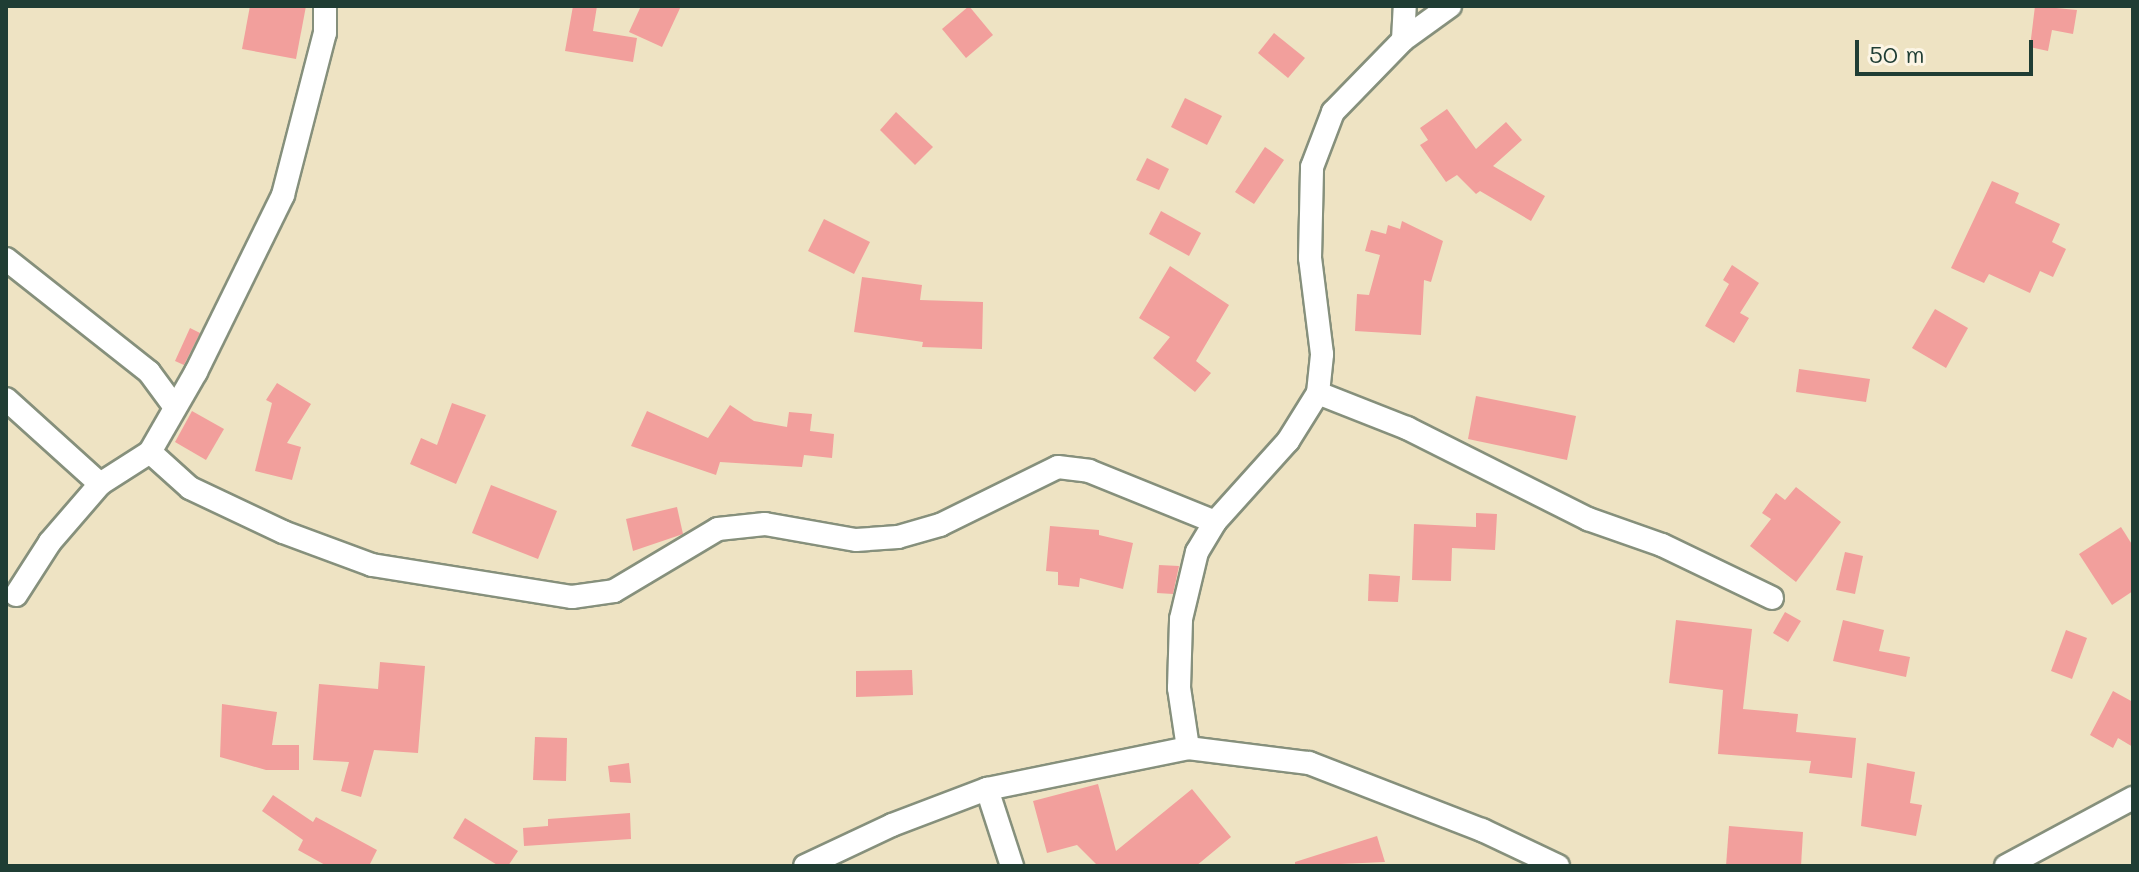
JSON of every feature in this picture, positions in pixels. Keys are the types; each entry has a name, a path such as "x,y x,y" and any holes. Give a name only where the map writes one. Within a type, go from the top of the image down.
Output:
{"street":[{"path":"16,595 50,542 100,484 150,452 196,372 283,195 325,33 325,6"},
{"path":"1403,40 1405,6"},
{"path":"1188,748 1179,688 1181,619 1197,552 1215,522 1288,441 1318,393 1322,354 1310,258 1312,167 1333,112 1403,40 1450,6"},
{"path":"6,259 149,372 174,406"},
{"path":"1318,393 1407,428 1588,519 1662,545 1772,598"},
{"path":"6,399 100,484"},
{"path":"150,452 190,488 283,532 372,565 572,597 614,591 718,529 765,524 856,540 898,537 940,525 1058,467 1102,476 1215,522"},
{"path":"805,866 987,789 1188,748 1309,763 1482,830 1558,866"},
{"path":"987,789 1012,866"},
{"path":"2006,866 2133,798"}],"building":[{"path":"250,6 306,6 296,59 242,49"},
{"path":"573,6 597,6 593,31 637,38 633,62 565,51"},
{"path":"641,6 681,6 662,47 629,32"},
{"path":"969,6 993,35 966,58 942,29"},
{"path":"2035,6 2077,10 2073,34 2052,30 2048,51 2030,47"},
{"path":"1274,33 1305,58 1288,78 1258,53"},
{"path":"1185,98 1222,116 1207,145 1171,127"},
{"path":"1447,109 1476,149 1506,122 1522,140 1493,166 1545,196 1531,221 1480,191 1476,194 1457,175 1446,182 1420,145 1428,140 1420,128"},
{"path":"896,112 933,147 915,165 880,130"},
{"path":"1265,147 1284,160 1254,204 1235,192"},
{"path":"1147,158 1169,169 1159,190 1136,180"},
{"path":"1992,181 2019,193 2015,203 2060,224 2052,242 2066,249 2053,277 2040,271 2030,293 1989,274 1984,283 1951,268"},
{"path":"1161,211 1201,233 1189,256 1149,234"},
{"path":"824,219 870,242 854,274 808,251"},
{"path":"1402,221 1443,241 1431,282 1424,280 1421,335 1355,331 1357,294 1369,295 1380,255 1365,251 1371,230 1386,234 1388,225 1400,229"},
{"path":"1732,265 1759,283 1740,313 1749,318 1734,343 1705,326 1729,284 1723,280"},
{"path":"1170,266 1229,305 1196,361 1211,373 1195,392 1153,358 1170,337 1139,318"},
{"path":"862,277 922,285 920,300 983,302 982,349 922,347 923,342 854,332"},
{"path":"1935,309 1968,328 1946,368 1912,348"},
{"path":"190,328 200,333 184,365 175,361"},
{"path":"1799,369 1870,379 1866,402 1796,392"},
{"path":"277,383 311,404 287,443 301,447 292,480 255,471 272,403 266,400"},
{"path":"1476,396 1576,416 1567,460 1468,439"},
{"path":"452,403 486,415 456,484 410,464 421,438 437,445"},
{"path":"730,405 754,421 787,427 789,412 812,414 810,431 834,434 832,458 804,455 802,467 720,462 716,475 631,446 647,411 708,438"},
{"path":"192,411 224,429 206,460 175,442"},
{"path":"491,485 557,511 538,559 472,533"},
{"path":"1796,487 1841,522 1796,582 1750,546 1771,519 1762,513 1776,493 1785,500"},
{"path":"677,507 683,534 633,551 626,519"},
{"path":"1476,513 1497,514 1495,550 1452,548 1451,581 1412,580 1414,524 1476,527"},
{"path":"1050,526 1099,530 1099,535 1133,543 1123,589 1080,578 1079,587 1058,585 1058,572 1046,571"},
{"path":"2121,527 2133,546 2133,591 2112,605 2079,554"},
{"path":"1845,552 1863,556 1855,594 1836,590"},
{"path":"1159,565 1179,566 1173,594 1157,593"},
{"path":"1369,574 1400,576 1398,602 1368,601"},
{"path":"1785,612 1801,621 1788,642 1773,633"},
{"path":"1676,620 1752,629 1743,709 1798,714 1796,732 1856,738 1852,778 1809,773 1811,761 1718,754 1723,690 1669,683"},
{"path":"1843,620 1884,630 1879,651 1910,657 1906,677 1833,661"},
{"path":"2066,630 2087,638 2072,679 2051,671"},
{"path":"380,662 425,666 418,753 374,750 361,797 341,791 349,762 313,760 319,684 378,689"},
{"path":"912,670 913,695 856,697 856,671"},
{"path":"2113,691 2133,702 2133,747 2118,738 2113,748 2090,735"},
{"path":"222,704 277,712 272,745 299,745 299,770 266,770 220,757"},
{"path":"535,737 567,738 566,781 533,780"},
{"path":"629,763 631,783 610,782 608,766"},
{"path":"1867,763 1915,772 1910,803 1922,805 1916,836 1861,826"},
{"path":"1098,784 1116,851 1192,789 1231,837 1196,866 1098,866 1077,845 1047,853 1033,801"},
{"path":"273,795 313,822 316,817 377,850 369,866 327,866 298,850 303,840 262,811"},
{"path":"630,813 631,839 524,846 523,828 548,826 548,819"},
{"path":"465,818 518,851 508,866 499,866 453,838"},
{"path":"1729,826 1803,832 1801,866 1726,866"},
{"path":"1377,836 1385,862 1295,866 1295,862"}]}
